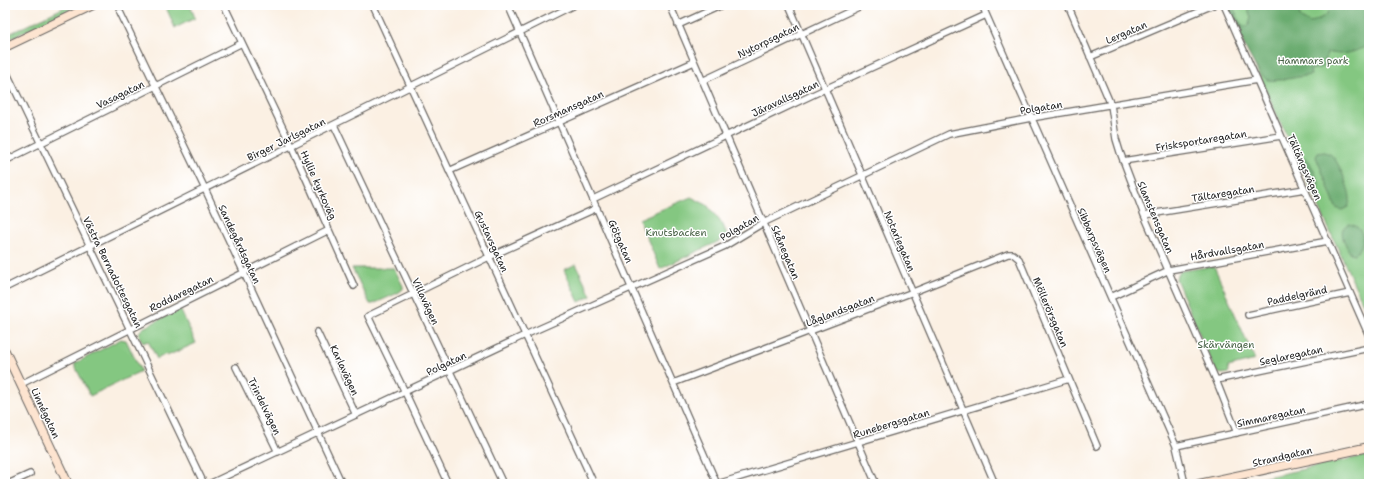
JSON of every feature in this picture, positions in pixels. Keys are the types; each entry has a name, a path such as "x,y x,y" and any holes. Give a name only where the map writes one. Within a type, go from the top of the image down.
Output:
{"street":[{"path":"5,47 93,5"},
{"name":"Hyllie kyrkoväg","path":"224,5 291,145 354,286"},
{"name":"Gustavsgatan","path":"373,5 594,484"},
{"name":"Götgatan","path":"508,5 717,484"},
{"name":"Birger Jarlsgatan","path":"5,288 574,5"},
{"name":"Skånegatan","path":"670,5 876,484"},
{"path":"678,25 722,5"},
{"name":"Notariegatan","path":"788,5 995,484"},
{"name":"Nytorpsgatan","path":"702,81 863,5"},
{"name":"Sibbarpsvägen","path":"982,5 1176,446 1185,484"},
{"name":"Slamstensgatan","path":"1068,5 1111,105 1116,139 1144,215 1216,380 1237,433"},
{"name":"Lergatan","path":"1090,57 1213,5"},
{"name":"Tältängsvägen","path":"1224,5 1369,336"},
{"name":"Sandegårdsgatan","path":"120,12 205,189 342,484"},
{"name":"Järavallsgatan","path":"593,199 825,89 986,15"},
{"name":"Vasagatan","path":"5,161 242,43"},
{"name":"Rorsmansgatan","path":"449,170 694,62"},
{"name":"Västra Bernadottesgatan","path":"5,69 204,484"},
{"name":"Polgatan","path":"209,484 525,335 725,246 763,223 949,134 1031,118 1257,80"},
{"name":"Villavägen","path":"334,125 503,484"},
{"name":"Frisksportaregatan","path":"1123,161 1281,136"},
{"name":"Tältaregatan","path":"1144,215 1305,189"},
{"path":"448,484 368,316 412,293 597,208"},
{"name":"Roddaregatan","path":"20,384 329,230"},
{"name":"Hårdvallsgatan","path":"1110,297 1169,270 1328,241"},
{"name":"Låglandsgatan","path":"673,383 913,292 1008,254 1013,254"},
{"name":"Möllerörsgatan","path":"1013,254 1019,259 1097,446"},
{"name":"Paddelgränd","path":"1248,315 1350,293"},
{"name":"Karlavägen","path":"317,332 356,415"},
{"name":"Seglaregatan","path":"1216,380 1369,348"},
{"name":"Linnégatan","path":"5,351 68,484"},
{"name":"Trindelvägen","path":"236,367 278,452"},
{"name":"Runebergsgatan","path":"717,484 1070,379"},
{"name":"Simmaregatan","path":"1176,446 1369,404"},
{"name":"Strandgatan","path":"1199,484 1369,447"},
{"path":"8,484 30,474"}],"green space":[{"path":"69,5 79,5 5,41 5,36"},
{"path":"165,5 195,5 191,7 195,18 175,28"},
{"path":"1226,5 1232,5 1242,26 1248,26 1251,17 1246,5 1310,5 1308,9 1299,13 1301,18 1310,23 1325,16 1332,8 1332,5 1369,5 1369,46 1347,53 1327,53 1323,67 1310,70 1311,75 1282,80 1268,80 1263,76 1251,58 1238,34"},
{"name":"Hammars park","path":"1227,5 1369,5 1369,317"},
{"path":"1324,152 1333,157 1343,174 1348,188 1350,198 1348,207 1342,210 1336,208 1316,157 1318,153"},
{"path":"1305,158 1309,161 1319,182 1318,188 1315,188 1304,169 1302,162"},
{"name":"Knutsbacken","path":"691,197 707,205 723,225 728,237 660,269 639,219"},
{"path":"1348,224 1353,225 1361,231 1363,240 1362,245 1355,254 1350,253 1344,242 1342,234 1344,227"},
{"path":"576,264 591,296 579,302 564,270"},
{"name":"Skärvängen","path":"1214,266 1255,360 1228,367 1229,373 1225,374 1215,370 1176,279 1177,274 1181,271"},
{"path":"352,268 394,268 403,289 398,293 370,304"},
{"path":"180,309 196,343 167,356 166,354 157,359 148,341 143,343 139,334 143,328"},
{"path":"121,339 126,340 141,371 90,396 74,364"},
{"path":"1369,455 1369,484 1234,484"}]}
